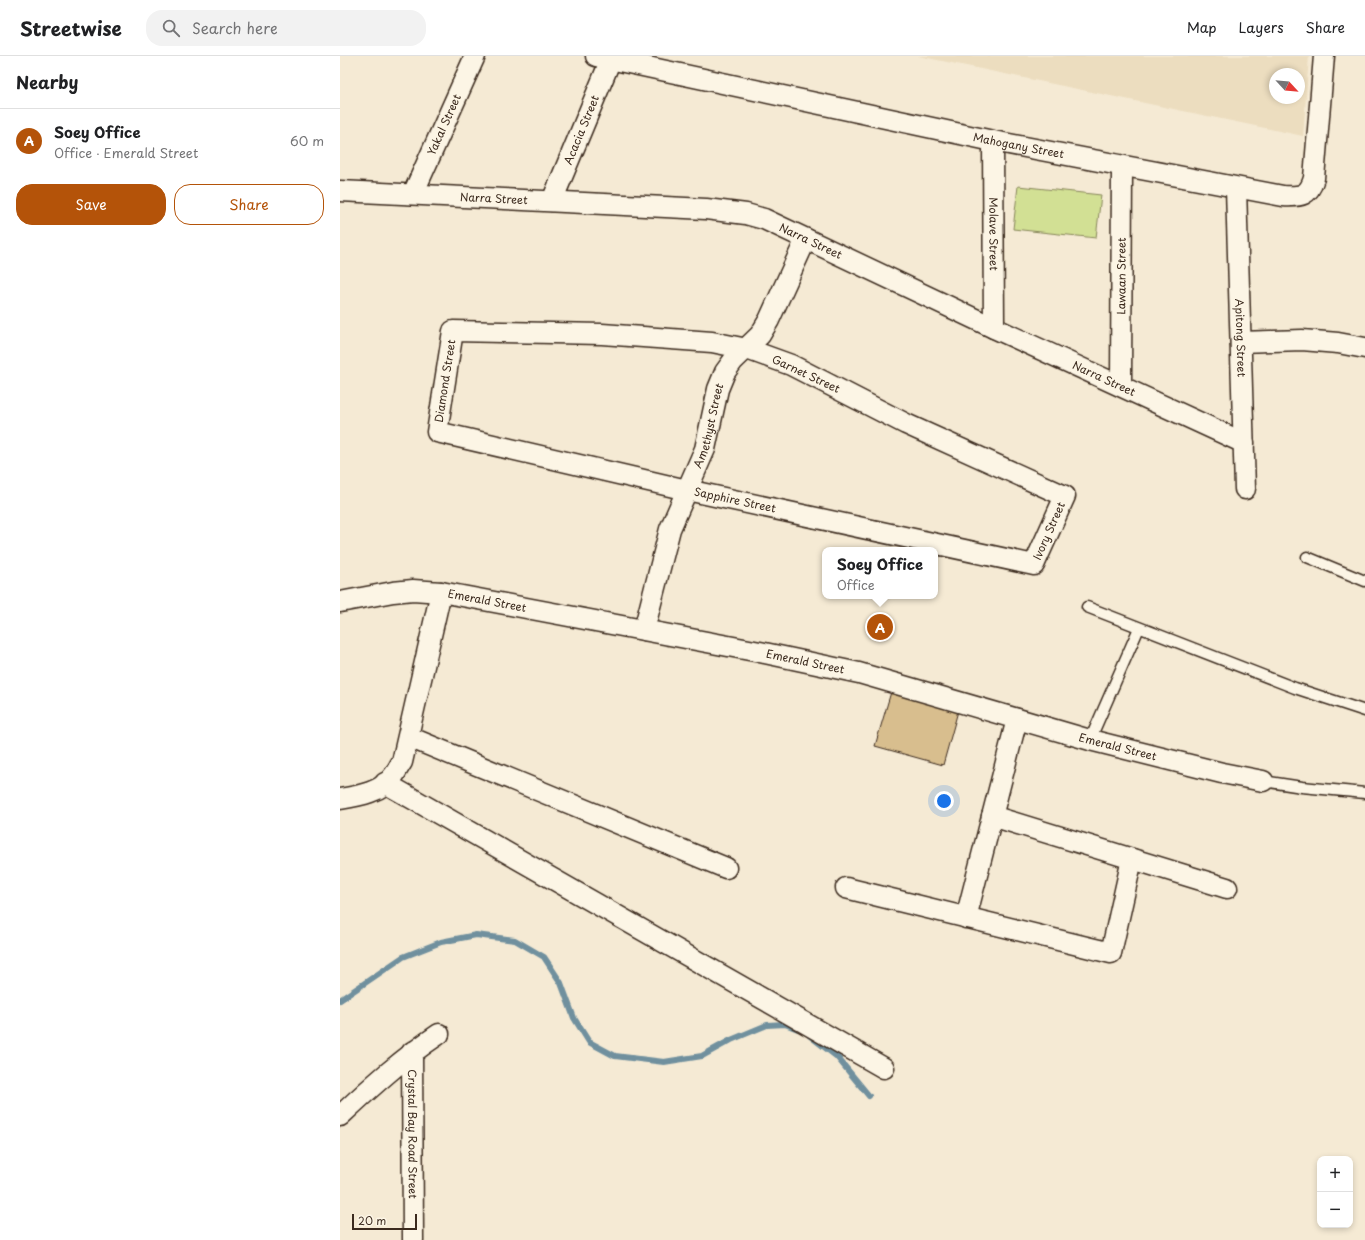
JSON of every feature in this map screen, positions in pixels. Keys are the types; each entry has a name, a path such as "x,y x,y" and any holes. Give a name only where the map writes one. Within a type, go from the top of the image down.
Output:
{"street":[{"name":"Yakal Street","path":"414,194 475,56"},
{"name":"Mahogany Street","path":"604,58 993,141 1236,188 1295,197 1308,192 1314,178 1324,56"},
{"name":"Acacia Street","path":"552,201 604,58"},
{"name":"Molave Street","path":"993,141 994,328"},
{"name":"Lawaan Street","path":"1121,386 1122,166"},
{"name":"Apitong Street","path":"1236,188 1245,489"},
{"name":"Narra Street","path":"340,191 732,211 764,219 994,328 1244,443"},
{"name":"Amethyst Street","path":"644,630 670,529 705,449 718,389 725,372 733,361 760,335 769,320 806,239"},
{"name":"Garnet Street","path":"453,331 602,334 712,342 747,349 792,365 906,424 1065,496"},
{"name":"Diamond Street","path":"437,432 453,331"},
{"path":"1241,342 1302,340 1338,343 1365,348"},
{"name":"Sapphire Street","path":"437,432 687,490 1034,565"},
{"name":"Ivory Street","path":"1034,565 1065,496"},
{"name":"Emerald Street","path":"340,602 393,592 413,590 441,592 760,652 859,673 1090,740 1222,773 1262,781"},
{"path":"340,799 362,795 379,788 393,777 402,762 409,737 441,592"},
{"path":"966,918 1017,719"},
{"path":"409,737 726,868"},
{"path":"385,783 884,1068"},
{"path":"992,816 1227,888"},
{"path":"846,888 1111,953 1132,859"},
{"path":"340,1116 382,1077 412,1052 439,1034"},
{"name":"Crystal Bay Road Street","path":"412,1052 413,1240"}],"lane":[{"path":"1307,557 1365,581"},
{"path":"1087,607 1295,688 1365,711"},
{"path":"1090,740 1139,628"},
{"path":"1262,781 1302,787 1365,793"}],"shaded area":[{"path":"918,56 1309,56 1303,136"}],"green space":[{"path":"1018,186 1101,195 1096,238 1013,229"}],"building":[{"path":"891,692 958,711 943,765 875,746"}],"waterway":[{"path":"340,1000 403,957 441,942 476,935 515,940 544,957 561,983 574,1018 589,1042 615,1056 664,1062 702,1056 731,1040 767,1025 785,1024 798,1029"},
{"path":"810,1036 837,1057 869,1096"}],"place":[{"name":"Soey Office","path":"880,627"}]}
